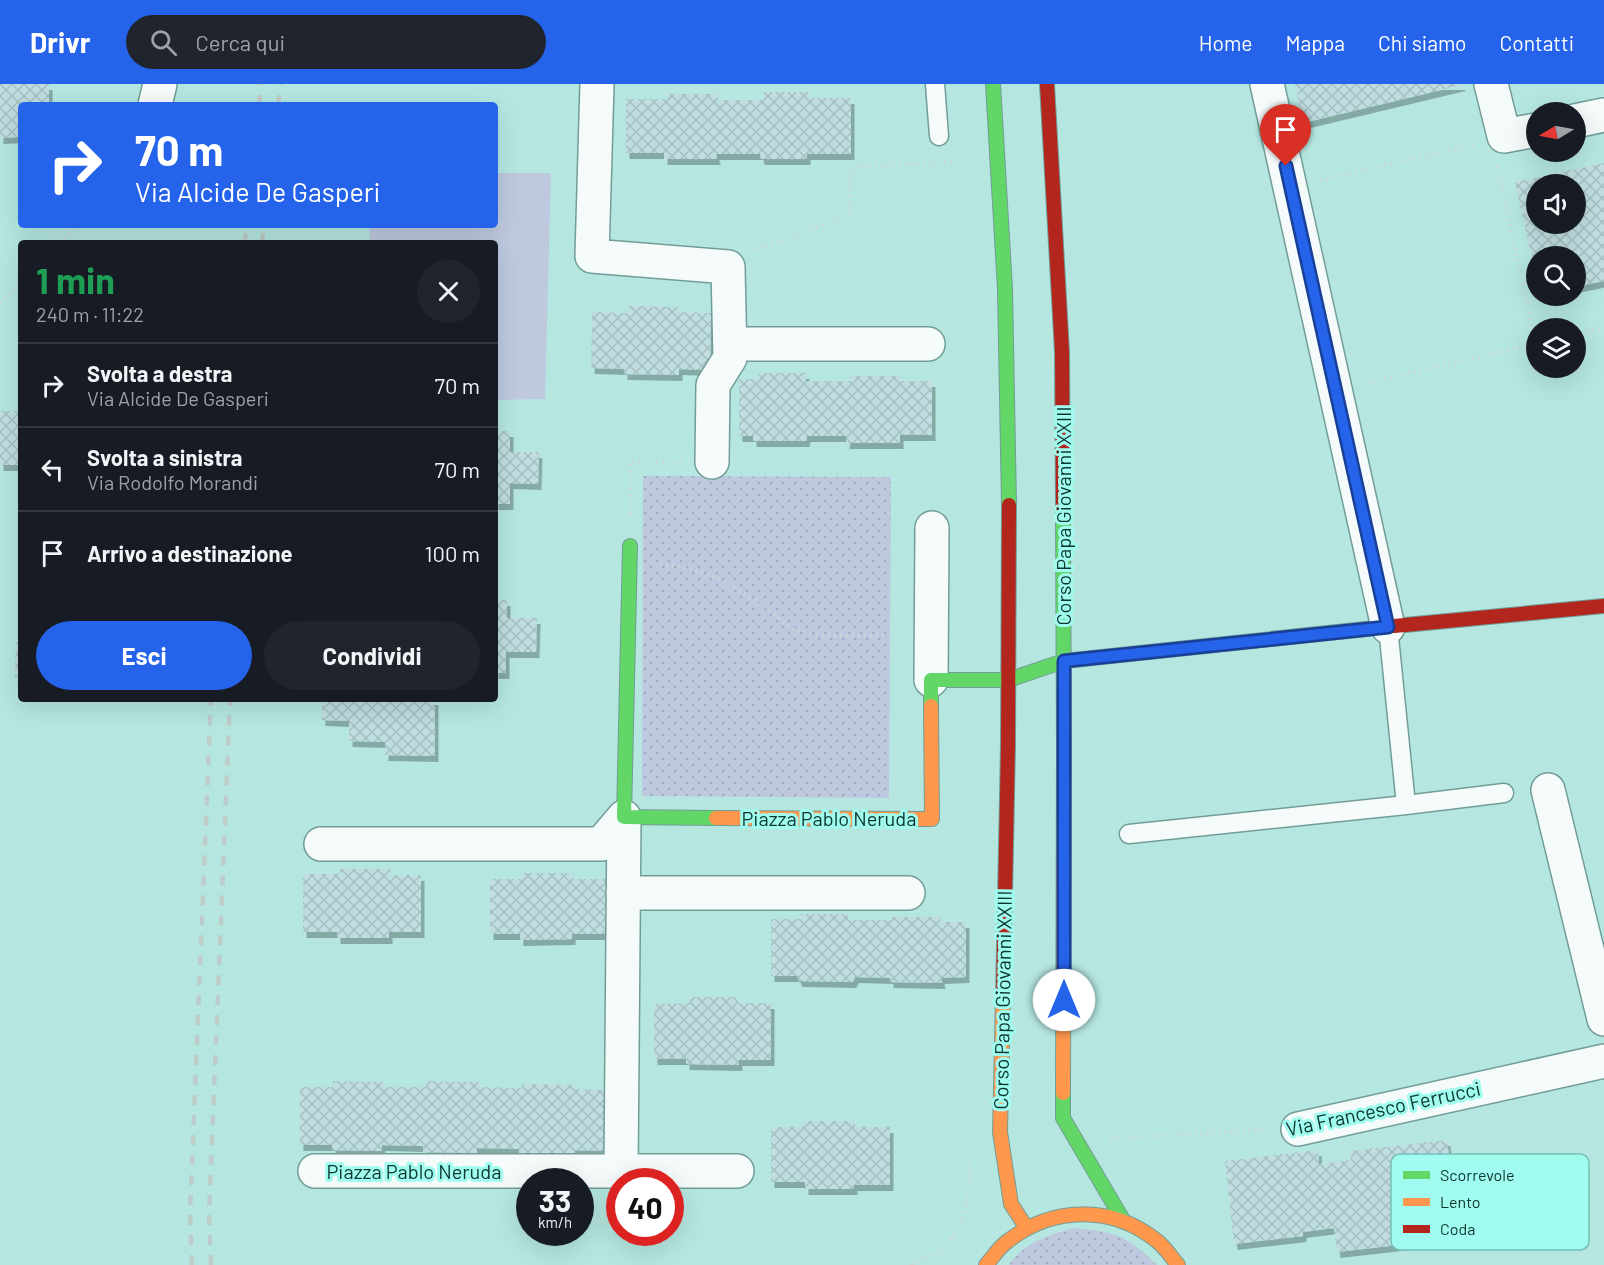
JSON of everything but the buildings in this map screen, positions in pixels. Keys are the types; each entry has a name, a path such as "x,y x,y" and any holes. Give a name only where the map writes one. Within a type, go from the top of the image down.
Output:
{"street":[{"path":"156,102 160,84"},
{"path":"597,84 592,256 728,267 730,358 713,385 712,462"},
{"name":"Corso Papa Giovanni XXIII","path":"993,84 1007,358 1008,680 1000,1132 1011,1204 1026,1227"},
{"name":"Corso Papa Giovanni XXIII","path":"1047,84 1062,352 1063,1118 1123,1220"},
{"path":"1267,84 1388,627"},
{"path":"1491,84 1498,139 1526,132"},
{"path":"1586,120 1604,116"},
{"path":"730,344 928,344"},
{"name":"Piazza Pablo Neruda","path":"624,817 932,819 932,528"},
{"path":"621,1168 624,817 630,546"},
{"path":"931,680 1008,680 1064,661 1604,606"},
{"path":"1548,790 1604,1019"},
{"path":"321,844 601,844 624,817"},
{"path":"623,893 908,893"},
{"name":"Via Francesco Ferrucci","path":"1298,1129 1604,1061"},
{"name":"Piazza Pablo Neruda","path":"315,1171 606,1171"},
{"name":"Piazza Pablo Neruda","path":"684,1171 737,1171"},
{"path":"986,1265 1009,1239 1026,1227 1047,1218 1070,1213 1097,1213 1123,1220 1148,1234 1171,1255 1178,1265"}],"lane":[{"path":"935,84 939,136"},
{"path":"1388,627 1406,805"},
{"path":"1129,834 1504,793"}],"path":[{"path":"1290,186 1498,139 1531,318"},
{"path":"711,266 849,216 851,167 969,161"},
{"path":"63,240 74,228"},
{"path":"0,303 18,285"},
{"path":"1586,332 1604,328"},
{"path":"1336,390 1526,346"},
{"path":"630,546 631,461 712,462"},
{"path":"630,564 679,566 706,572 734,586 795,629 815,634 890,635"},
{"name":"Via Francesco Ferrucci","path":"1110,1138 1298,1129"},
{"path":"912,1265 912,1263 928,1258 946,1245 959,1229 967,1204 970,1152"}],"shaded area":[{"path":"498,173 551,173 545,399 498,400 498,240 370,240 369,228 498,228"},
{"path":"643,476 891,477 889,798 642,796"},
{"path":"1074,1228 1100,1231 1120,1237 1137,1247 1157,1265 1009,1265 1022,1250 1030,1245"}],"railway":[{"path":"259,102 261,84"},
{"path":"278,102 281,84"},
{"path":"245,240 246,228"},
{"path":"262,240 264,228"},
{"path":"192,1265 190,1213 211,702"},
{"path":"211,1265 209,1214 230,702"}],"traffic: fast":[{"path":"993,84 1005,289 1009,505"},
{"path":"1063,512 1064,751"},
{"path":"630,546 624,817 716,818"},
{"path":"931,706 931,680 1008,680 1064,661 1394,626"},
{"path":"1063,1093 1063,1118 1123,1220"}],"traffic: slow":[{"path":"716,818 932,819 931,706"},
{"path":"1063,1093 1064,751"},
{"path":"1003,997 1000,1132 1011,1204 1026,1227"},
{"path":"986,1265 1005,1243 1025,1229 1044,1221 1082,1214 1102,1216 1140,1229 1160,1243 1178,1265"}],"traffic: jam":[{"path":"1047,84 1062,352 1063,512"},
{"path":"1003,997 1008,745 1009,505"},
{"path":"1394,626 1604,606"}],"route":[{"path":"1064,1000 1064,661 1388,627 1286,166"}]}
